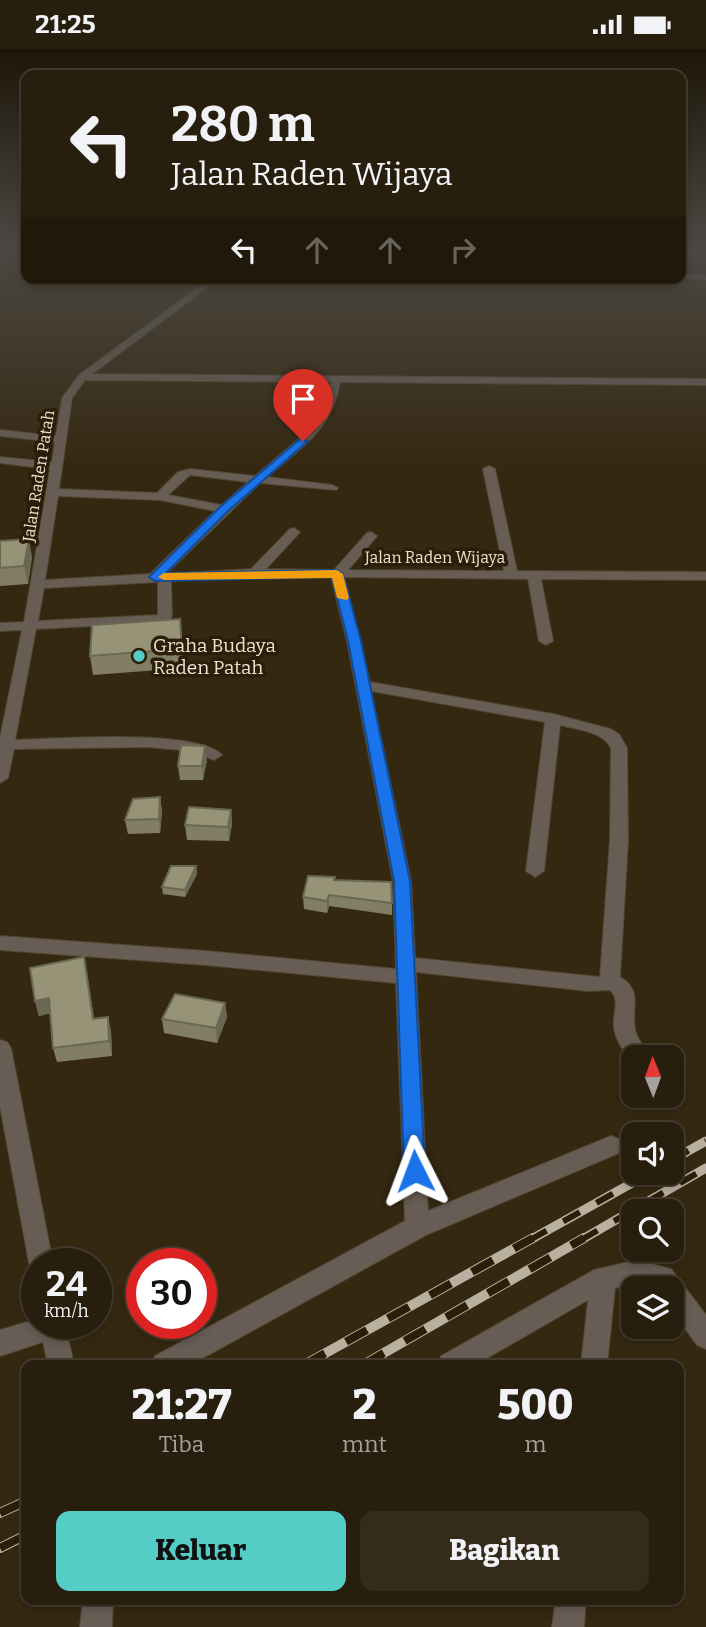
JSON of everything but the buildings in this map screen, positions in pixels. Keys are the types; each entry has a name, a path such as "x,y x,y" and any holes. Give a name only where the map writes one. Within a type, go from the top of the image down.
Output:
{"street":[{"name":"Jalan Raden Patah","path":"0,778 3,744 38,584 67,398 82,377 157,322"},
{"path":"82,377 706,382"},
{"path":"0,627 162,619 160,577 224,509 312,433 331,406 335,380"},
{"path":"16,434 28,424"},
{"path":"0,433 59,439"},
{"path":"0,460 56,467"},
{"path":"489,469 510,575"},
{"path":"160,497 182,474 190,472 332,488"},
{"path":"51,492 160,497 224,509"},
{"path":"255,573 294,532"},
{"path":"371,536 337,574 363,685 402,881 417,1227"},
{"name":"Jalan Raden Wijaya","path":"38,584 255,573 706,576"},
{"path":"534,576 545,641"},
{"path":"363,685 553,719 605,732 613,737 619,748 618,852 610,981"},
{"path":"535,871 553,719"},
{"path":"3,744 147,742 195,747 214,755"},
{"path":"0,943 603,985 610,981"},
{"path":"610,981 624,989 624,1028 631,1045"},
{"path":"0,1048 38,1248"},
{"path":"173,1360 417,1227 611,1146"},
{"path":"459,1360 603,1278 637,1272 657,1276"},
{"path":"595,1360 603,1278"},
{"path":"684,1306 706,1336"},
{"path":"0,1343 21,1336"},
{"path":"56,1339 60,1360"},
{"path":"96,1627 98,1605"},
{"path":"568,1627 570,1605"}],"railway":[{"path":"684,1153 706,1141"},
{"path":"581,1240 706,1168"},
{"path":"530,1240 629,1185"},
{"path":"313,1360 533,1238"},
{"path":"372,1360 584,1238"},
{"path":"0,1513 21,1503"},
{"path":"0,1548 21,1538"}],"slow traffic":[{"path":"164,577 255,573 337,574 343,598"}],"place":[{"name":"Graha Budaya Raden Patah","path":"139,656"}],"route":[{"path":"303,441 224,509 155,577 255,573 337,574 354,641 402,881 415,1171"}]}
